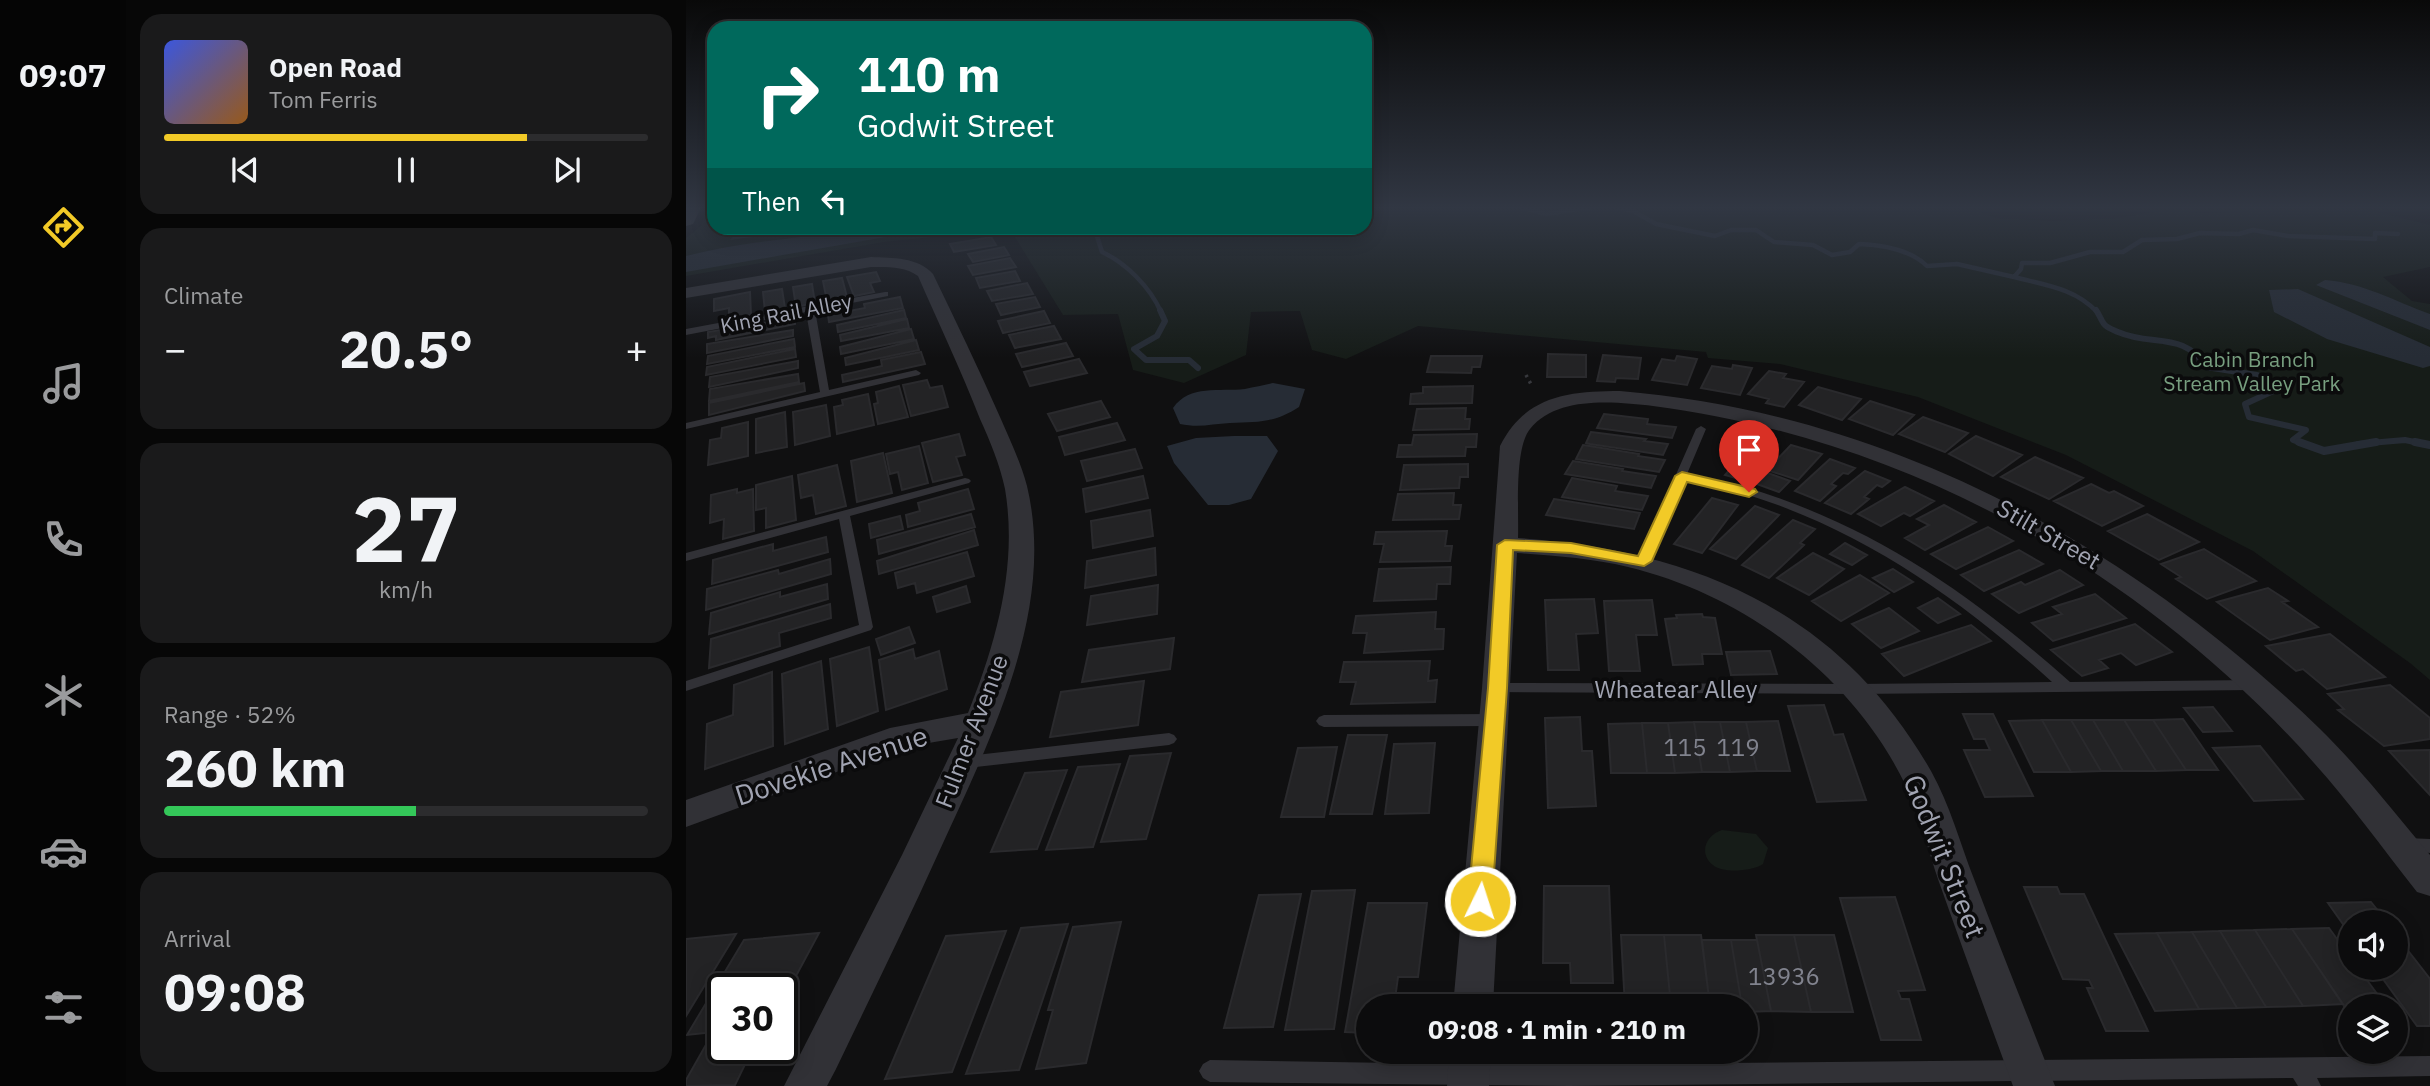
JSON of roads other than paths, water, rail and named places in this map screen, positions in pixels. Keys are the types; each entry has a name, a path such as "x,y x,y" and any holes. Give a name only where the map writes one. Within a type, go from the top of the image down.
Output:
{"street":[{"name":"Fulmer Avenue","path":"686,293 871,262 902,263 918,267 925,274 988,411 1017,493 1021,547 1017,596 1000,667 963,762 893,914 805,1086"},
{"name":"Stilt Street","path":"1475,994 1511,446 1523,424 1543,410 1556,404 1592,397 1638,398 1737,414 1810,431 1928,472 1983,496 2084,552 2183,621 2255,685 2310,738 2430,881"},
{"name":"Godwit Street","path":"1505,545 1571,548 1644,561 1692,578 1741,600 1786,626 1826,659 1855,689 1885,727 1918,779 2031,1078"},
{"name":"Dovekie Avenue","path":"686,814 901,736 978,723"}],"lane":[{"name":"King Rail Alley","path":"686,332 885,294"},
{"path":"810,308 825,394"},
{"path":"686,426 916,373"},
{"path":"1644,561 1701,429"},
{"path":"1682,476 1749,492 1845,530 1884,549 1929,575 1974,607 2067,687"},
{"path":"686,557 965,481"},
{"path":"686,686 866,627 844,514"},
{"name":"Wheatear Alley","path":"1497,688 1855,689 2255,685"},
{"path":"1324,721 1493,720"},
{"path":"963,762 1169,739"},
{"path":"2400,845 2430,846"},
{"path":"1210,1070 1469,1071 1749,1080 2031,1078 2298,1067 2430,1066"},
{"path":"2298,1067 2310,1086"}],"waterway":[{"path":"1110,257 1136,277 1151,294 1160,311"},
{"path":"1913,257 1927,266 1957,264 2014,277"},
{"path":"2014,277 2021,269 2022,263 2050,263 2073,257"},
{"path":"2014,277 2069,292 2097,312"},
{"path":"2096,310 2105,325 2118,332 2177,344 2188,348 2206,367 2257,375 2282,387 2245,404 2249,417 2306,430 2293,440 2304,444"},
{"path":"1160,311 1165,321 1157,336 1134,349 1146,360 1189,360 1198,368"},
{"path":"2371,443 2405,440 2424,444"},
{"path":"2299,442 2324,451 2371,443"},
{"path":"2371,443 2376,442"},
{"path":"2415,442 2430,445"},
{"path":"2358,444 2371,443"}],"park label":[{"name":"Cabin Branch Stream Valley Park","path":"2252,371"}]}
